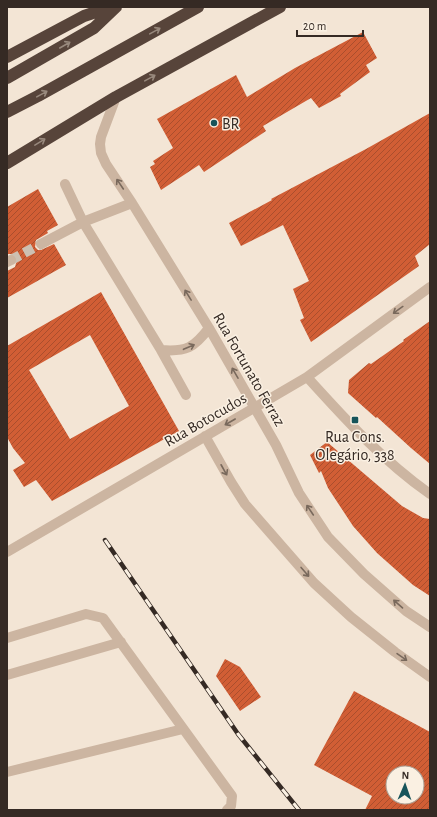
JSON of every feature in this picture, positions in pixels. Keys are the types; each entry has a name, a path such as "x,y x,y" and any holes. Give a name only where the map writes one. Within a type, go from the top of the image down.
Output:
{"highway":[{"path":"7,57 84,16 110,7"},
{"path":"7,78 94,28 116,7"},
{"path":"7,112 198,7"},
{"path":"7,162 116,97 280,7"}],"street":[{"name":"Rua Fortunato Ferraz","path":"116,97 101,137 101,153 106,164 132,203 209,328 276,445 299,493 328,537 364,574 406,611 430,627"},
{"path":"65,184 83,222 161,350 186,395"},
{"path":"41,244 83,222 132,203"},
{"name":"Rua Botocudos","path":"7,552 307,377 430,287"},
{"path":"161,350 176,351 188,348 201,339 209,328"},
{"path":"307,377 344,419 386,460 430,494"},
{"path":"205,436 245,504 314,582 351,617 395,652 430,677"},
{"path":"7,638 86,614 103,618 232,796 231,806 227,810"},
{"path":"7,675 120,642"},
{"path":"7,772 183,729"}],"building":[{"name":"BR","path":"363,32 377,58 366,65 370,72 340,94 341,96 319,108 311,98 263,126 266,131 204,172 199,165 161,190 150,167 155,164 153,161 173,148 157,119 236,75 247,97 295,68"},
{"path":"430,113 430,244 415,256 419,266 311,342 300,320 304,318 293,289 309,281 283,225 241,246 229,223"},
{"path":"38,189 58,225 47,231 48,233 36,240 35,247 38,250 41,250 54,244 66,265 7,298 7,271 15,267 17,260 15,255 7,253 7,207"},
{"path":"101,292 179,431 52,501 36,480 24,487 13,470 25,463 13,448 7,437 7,346","holes":["90,335 129,406 70,439 29,370"]},
{"path":"430,321 430,464 348,393 349,380 369,363 371,364"},
{"path":"327,442 402,506 423,518 430,519 430,596 413,585 377,553 353,526 328,488 321,471 319,473 310,455"},
{"path":"225,659 240,667 261,697 240,711 216,676"},
{"path":"354,691 430,732 430,810 365,810 372,796 314,765"}],"tunnel":[{"path":"11,260 41,244"}],"railway":[{"path":"105,540 238,734 299,810"}],"place":[{"name":"BR","path":"214,123"},
{"name":"Rua Cons. Olegário, 338","path":"355,420"}]}
